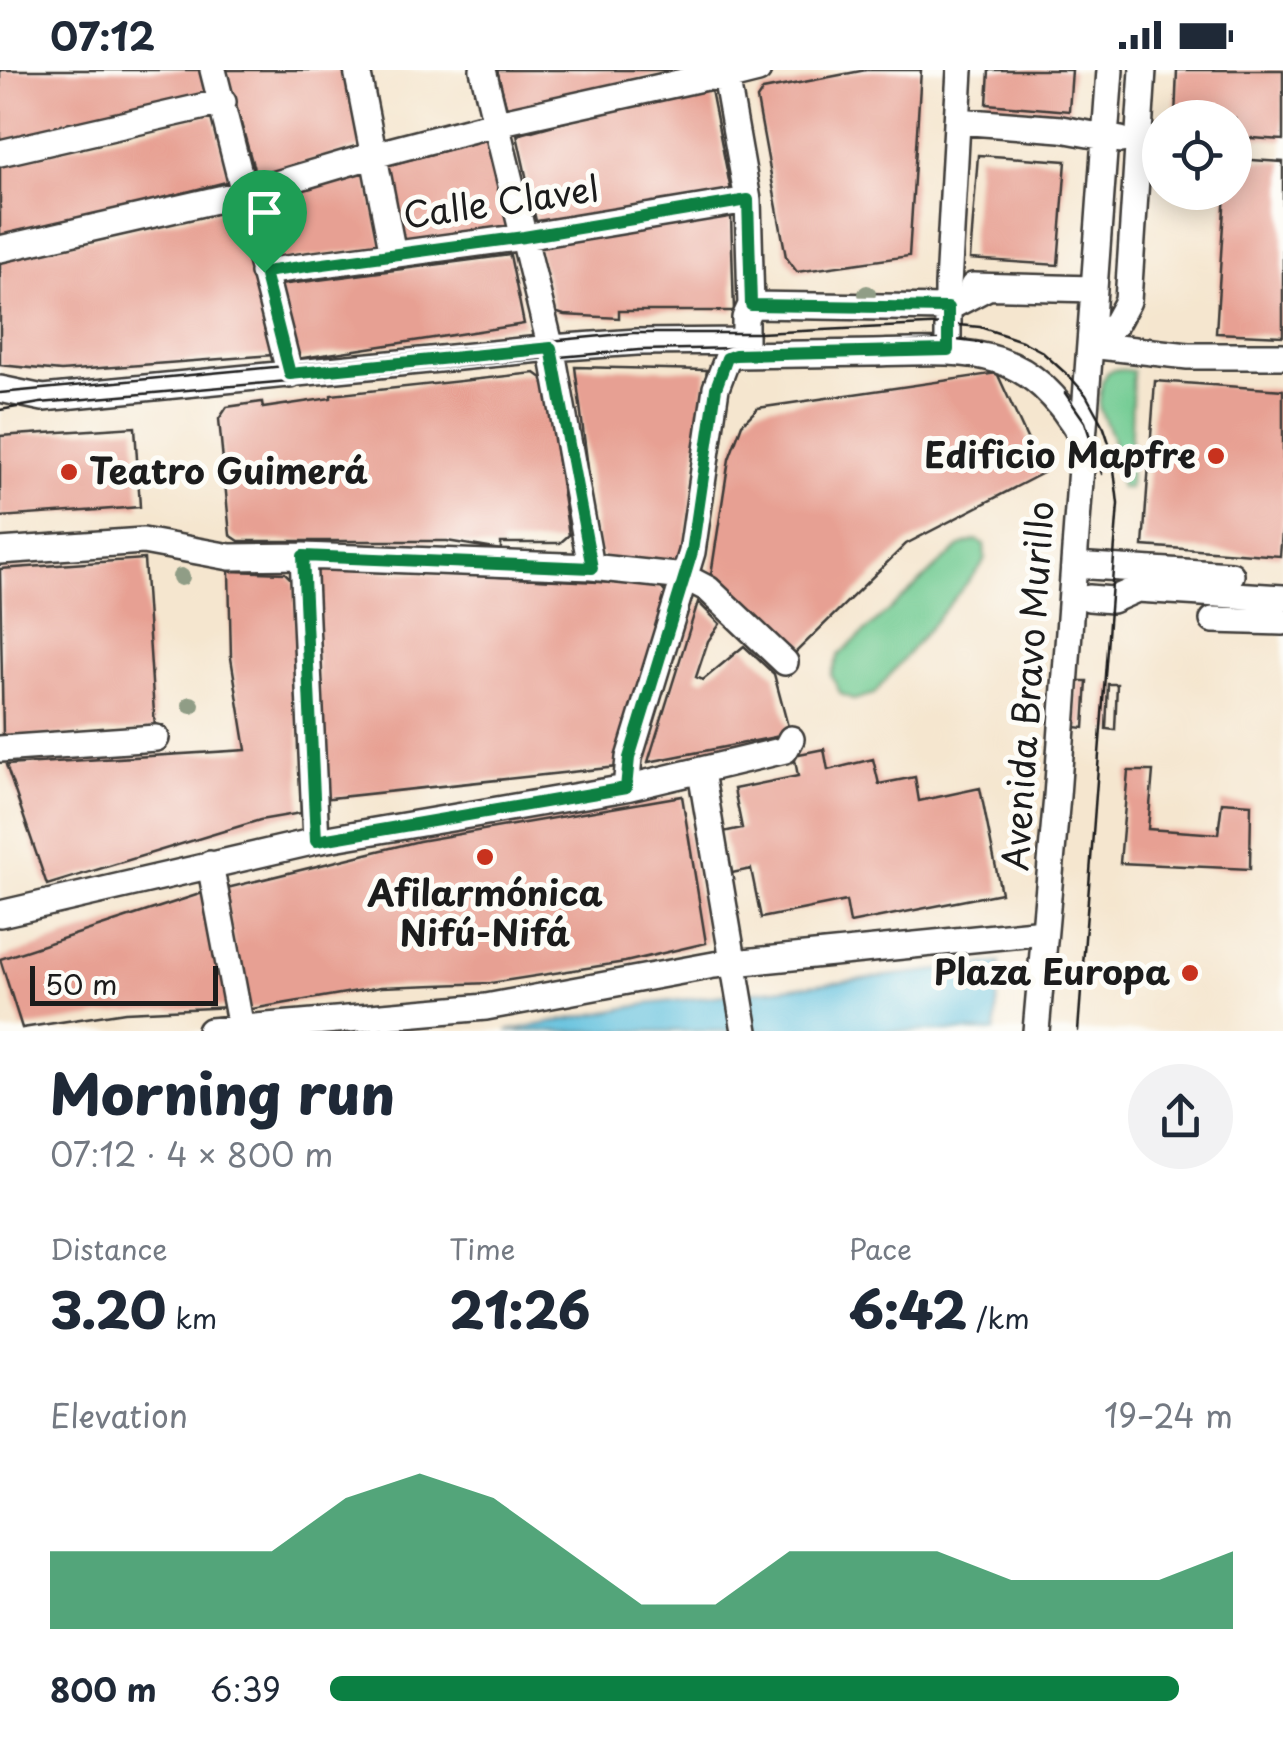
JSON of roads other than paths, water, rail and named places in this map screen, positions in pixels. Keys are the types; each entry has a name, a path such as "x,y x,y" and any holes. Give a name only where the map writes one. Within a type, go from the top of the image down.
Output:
{"street":[{"path":"214,70 290,374"},
{"path":"357,70 393,254"},
{"path":"483,70 551,348 592,568"},
{"path":"0,250 246,193 374,154 497,124 706,76 758,70"},
{"path":"948,350 960,70"},
{"name":"Avenida Bravo Murillo","path":"1036,1031 1110,70"},
{"path":"1090,346 1116,323 1128,302 1143,70"},
{"path":"626,788 629,758 692,552 716,388 739,351 751,305 748,200 726,74"},
{"path":"0,153 222,102"},
{"path":"957,121 1105,135 1138,146"},
{"name":"Calle Clavel","path":"264,272 524,237 748,200"},
{"path":"751,305 948,296 988,287 1094,291 1140,351"},
{"path":"0,404 638,342 739,351 948,350 984,355 1024,372 1056,398 1083,439"},
{"path":"1090,346 1188,356 1283,356"},
{"path":"0,389 43,398"},
{"path":"0,551 143,541 230,556 592,568 685,577 708,589 785,662"},
{"path":"303,556 316,841"},
{"path":"1074,565 1231,575"},
{"path":"1090,598 1112,600 1138,589 1283,598"},
{"path":"1213,620 1283,622"},
{"path":"0,748 156,738"},
{"path":"0,914 316,841 700,772 785,750 790,739"},
{"path":"700,772 745,1031"},
{"path":"210,864 241,1028"},
{"path":"210,1031 486,1007 1044,932"}],"water":[{"path":"1000,963 995,1031 507,1031 647,1004"}],"tram line":[{"path":"0,393 633,333 760,333 948,324 980,327 1041,351 1086,395 1104,428 1112,452 1118,504 1078,1031"},
{"path":"0,410 40,403 639,350 883,345 948,339 981,343"},
{"path":"1065,393 1085,422 1102,474"}],"place":[{"name":"Edificio Mapfre","path":"1216,456"},
{"name":"Teatro Guimerá","path":"69,472"},
{"name":"Afilarmónica Nifú-Nifá","path":"485,857"},
{"name":"Plaza Europa","path":"1190,973"}]}
